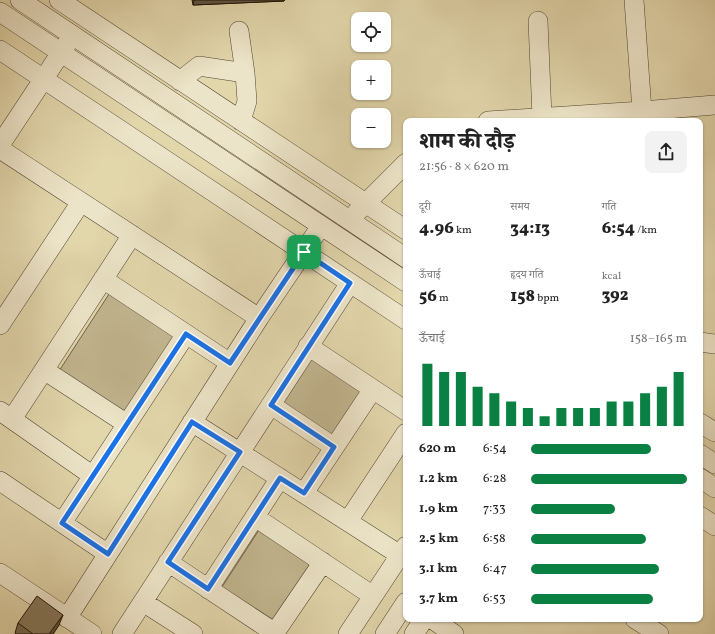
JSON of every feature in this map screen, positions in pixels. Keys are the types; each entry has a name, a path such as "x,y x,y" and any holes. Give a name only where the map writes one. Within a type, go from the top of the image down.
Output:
{"street":[{"path":"20,0 403,256"},
{"path":"58,0 403,228"},
{"path":"634,0 642,111"},
{"path":"0,12 403,280"},
{"path":"0,145 84,17"},
{"path":"538,21 542,117"},
{"path":"240,31 247,101 241,121"},
{"path":"0,50 403,318"},
{"path":"180,81 199,66 245,73"},
{"path":"528,118 715,105"},
{"path":"0,149 259,318"},
{"path":"349,220 403,166"},
{"path":"0,325 81,202"},
{"path":"67,618 259,318 321,226"},
{"path":"94,476 6,415 44,370 132,235"},
{"path":"103,279 230,363"},
{"path":"122,634 350,283"},
{"path":"62,523 186,334"},
{"path":"703,342 715,344"},
{"path":"308,346 403,409"},
{"path":"44,370 127,424"},
{"path":"304,493 373,389"},
{"path":"271,405 334,447"},
{"path":"192,422 348,521 403,550 348,634"},
{"path":"703,425 715,432"},
{"path":"348,521 403,438"},
{"path":"703,456 715,464"},
{"path":"208,589 280,478"},
{"path":"703,480 715,488"},
{"path":"0,482 108,554"},
{"path":"255,517 373,596"},
{"path":"703,518 715,526"},
{"path":"168,562 275,634 323,562"},
{"path":"2,579 92,634"},
{"path":"143,602 193,634"},
{"path":"385,634 403,607"},
{"path":"414,634 422,622"},
{"path":"436,622 450,633"},
{"path":"640,622 659,634"}],"shaded area":[{"path":"111,291 177,335 125,415 59,371"},
{"path":"310,356 362,391 331,437 279,402"},
{"path":"259,530 312,565 275,621 222,587"}],"building":[{"path":"37,596 63,615 49,634 33,634 18,623"}],"route":[{"path":"304,252 350,283 271,405 334,447 304,493 280,478 208,589 168,562 240,452 192,422 108,554 62,523 186,334 230,363 304,252"}]}
